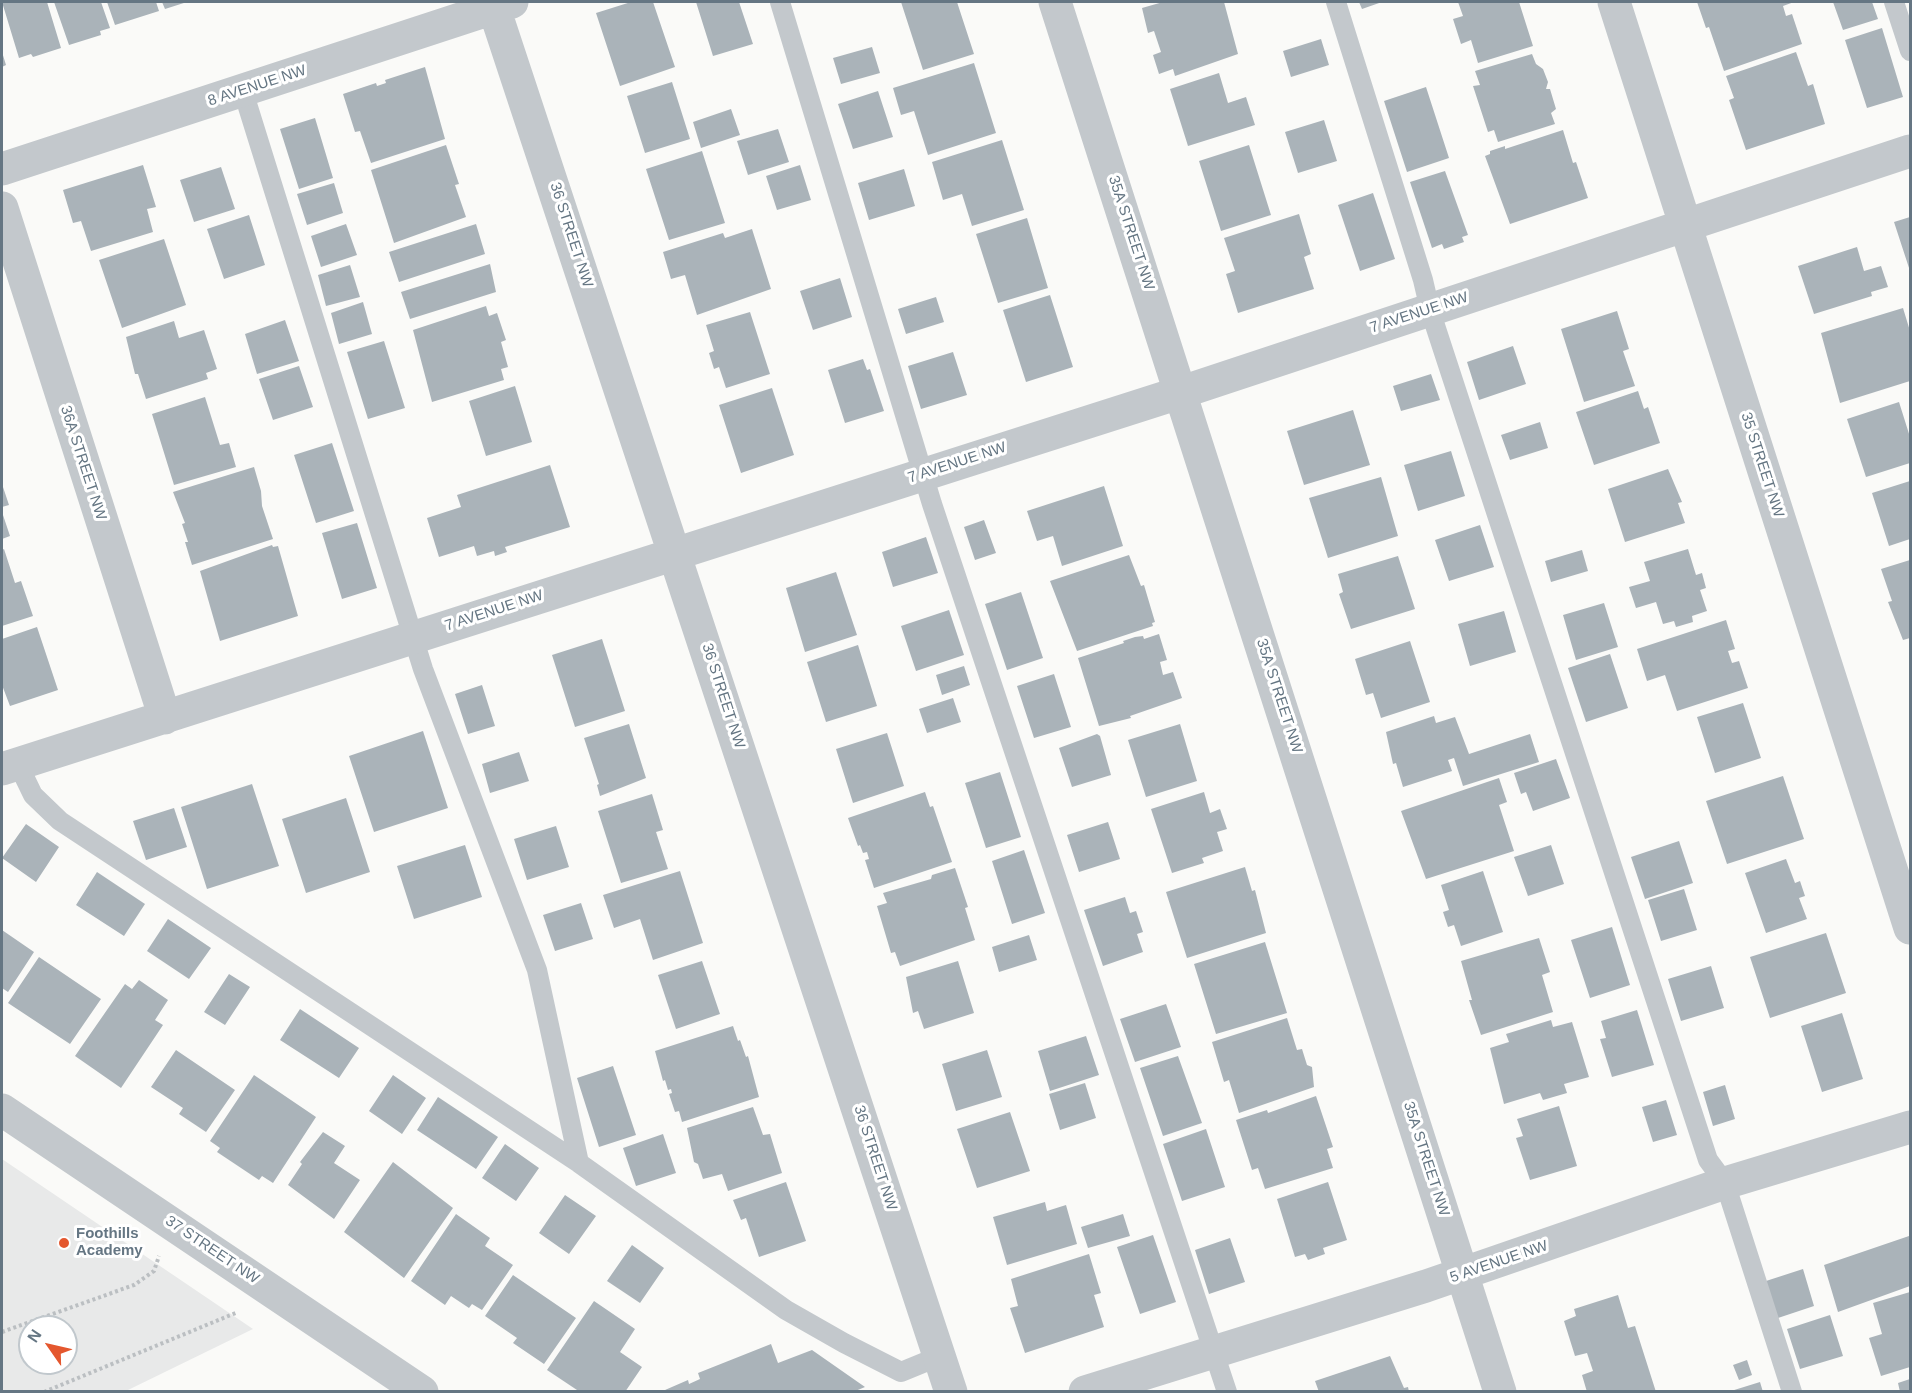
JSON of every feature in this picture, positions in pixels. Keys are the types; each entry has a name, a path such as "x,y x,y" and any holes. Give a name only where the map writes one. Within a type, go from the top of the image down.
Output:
{"street":[{"name":"35A STREET NW","path":"1055,2 1182,392 1500,1392"},
{"name":"35 STREET NW","path":"1614,2 1911,928"},
{"name":"8 AVENUE NW","path":"2,169 500,4"},
{"name":"36 STREET NW","path":"500,4 675,553 951,1392"},
{"name":"7 AVENUE NW","path":"10,767 1182,392 1911,151"},
{"name":"36A STREET NW","path":"2,208 165,718"},
{"name":"37 STREET NW","path":"2,1110 422,1392"},
{"name":"5 AVENUE NW","path":"1085,1392 1463,1274 1725,1183 1911,1126"}],"lane":[{"path":"780,2 923,474 1211,1352 1227,1392"},
{"path":"1336,2 1423,280 1430,310 1708,1160 1725,1183 1792,1392"},
{"path":"1894,2 1911,51"},
{"path":"243,91 413,637 537,970 579,1163"},
{"path":"10,767 33,795 60,821 579,1163 786,1310 901,1372 940,1356"}],"path":[{"path":"2,1332 134,1285 154,1271 159,1255"},
{"path":"44,1392 240,1311"}],"shaded area":[{"name":"Foothills Academy","path":"2,1159 253,1329 126,1391 2,1391"}],"building":[{"path":"2,2 47,2 61,48 33,57 31,54 19,58"},
{"path":"54,2 101,2 110,28 100,31 101,35 69,45"},
{"path":"107,2 156,2 159,11 115,25"},
{"path":"162,2 187,2 165,9"},
{"path":"631,2 653,2 675,67 620,86 596,13"},
{"path":"696,2 739,2 753,44 713,56"},
{"path":"901,2 957,2 974,54 923,70"},
{"path":"1163,2 1224,2 1238,54 1175,76 1173,69 1159,74 1153,55 1161,52 1154,31 1148,33 1142,8"},
{"path":"1359,2 1382,2 1362,9"},
{"path":"1458,2 1519,2 1533,46 1478,63 1471,40 1461,44 1453,19 1463,16"},
{"path":"1697,2 1794,2 1783,6 1786,16 1792,14 1802,44 1724,71 1709,27 1706,28"},
{"path":"1833,2 1872,2 1878,19 1843,30"},
{"path":"1882,28 1903,97 1867,108 1845,40"},
{"path":"1321,39 1329,65 1291,77 1283,51"},
{"path":"872,47 880,73 841,84 833,58"},
{"path":"2,52 6,65 2,67"},
{"path":"1796,52 1808,86 1813,84 1825,124 1746,150 1729,100 1734,98 1726,76"},
{"path":"1532,54 1536,64 1543,69 1548,82 1546,89 1550,89 1556,109 1551,113 1555,124 1498,142 1494,130 1488,132 1473,86 1480,85 1475,71"},
{"path":"974,63 996,133 928,155 914,111 901,115 893,88"},
{"path":"425,67 445,139 371,163 360,131 355,132 343,94 376,83 377,86 386,83 385,80"},
{"path":"1219,73 1228,103 1246,97 1255,125 1188,146 1170,89"},
{"path":"672,82 690,139 645,153 627,96"},
{"path":"1426,87 1449,158 1407,172 1384,101"},
{"path":"878,91 893,137 853,149 838,104"},
{"path":"731,109 740,135 701,148 693,122"},
{"path":"315,118 333,178 299,189 280,129"},
{"path":"1324,120 1337,161 1298,173 1285,132"},
{"path":"778,129 789,162 748,175 737,141"},
{"path":"1563,130 1573,163 1576,162 1588,198 1510,224 1485,156 1490,154 1490,151 1505,146 1505,149"},
{"path":"1002,140 1024,210 972,226 962,194 943,200 932,162"},
{"path":"446,145 459,184 455,185 466,217 394,243 371,170"},
{"path":"1249,145 1271,215 1221,231 1199,161"},
{"path":"702,151 725,223 669,240 646,169"},
{"path":"143,165 156,207 147,209 153,232 91,251 81,221 73,223 63,190"},
{"path":"800,165 811,200 777,210 766,176"},
{"path":"221,167 235,209 194,222 180,180"},
{"path":"904,169 915,206 869,220 858,183"},
{"path":"1445,171 1468,235 1462,237 1464,242 1444,249 1442,244 1432,248 1410,182"},
{"path":"334,183 343,213 307,225 297,194"},
{"path":"1373,193 1395,259 1360,271 1338,205"},
{"path":"1299,214 1311,254 1304,257 1314,289 1238,313 1226,274 1235,271 1224,238"},
{"path":"249,215 265,265 224,279 207,229"},
{"path":"1910,217 1910,271 1894,222"},
{"path":"1027,218 1048,288 998,303 976,234"},
{"path":"346,224 357,255 321,267 311,236"},
{"path":"476,224 485,254 399,282 389,252"},
{"path":"752,229 771,289 697,315 685,275 671,279 663,252 723,233 725,238"},
{"path":"164,239 186,305 122,328 99,260"},
{"path":"1857,247 1864,271 1881,266 1888,287 1871,292 1872,296 1814,314 1798,266"},
{"path":"490,264 496,292 410,319 401,292"},
{"path":"350,265 360,297 326,306 318,275"},
{"path":"840,278 852,317 813,330 800,291"},
{"path":"1050,295 1073,367 1026,382 1003,310"},
{"path":"936,297 944,322 906,334 898,309"},
{"path":"363,302 372,334 339,344 331,313"},
{"path":"486,306 489,316 497,313 506,340 501,342 508,367 501,369 504,380 432,402 413,330"},
{"path":"1903,308 1910,331 1910,381 1840,403 1821,333"},
{"path":"1617,311 1629,349 1623,351 1635,386 1584,402 1561,329"},
{"path":"750,312 770,374 726,388 719,367 714,369 709,353 714,351 706,325"},
{"path":"285,320 299,361 257,374 245,334"},
{"path":"174,321 179,338 204,330 217,369 206,373 208,379 146,399 138,374 135,374 126,337"},
{"path":"384,341 405,408 368,419 347,352"},
{"path":"1513,346 1526,384 1479,400 1467,362"},
{"path":"953,352 967,395 921,409 908,366"},
{"path":"863,359 867,370 870,369 884,411 845,423 828,370"},
{"path":"299,366 313,407 273,420 259,379"},
{"path":"1431,374 1440,400 1401,411 1393,386"},
{"path":"515,386 532,442 486,456 469,401"},
{"path":"772,388 794,455 741,473 719,405"},
{"path":"1638,391 1644,409 1648,407 1660,443 1594,465 1576,412"},
{"path":"205,397 220,445 229,443 236,467 174,485 152,414"},
{"path":"1899,402 1910,437 1910,463 1866,477 1847,419"},
{"path":"1353,410 1370,465 1304,485 1287,431"},
{"path":"1540,422 1548,448 1510,460 1501,435"},
{"path":"332,443 354,511 316,523 294,455"},
{"path":"1451,451 1465,496 1418,511 1404,465"},
{"path":"550,465 570,527 505,547 507,552 495,556 494,551 477,556 474,546 439,557 427,518 461,507 457,495"},
{"path":"254,467 261,491 262,506 273,539 192,565 182,524 185,523 173,492"},
{"path":"1668,469 1682,502 1678,503 1685,523 1625,542 1608,489"},
{"path":"1381,477 1398,536 1328,558 1309,498"},
{"path":"1910,481 1910,539 1889,546 1872,493"},
{"path":"2,484 9,505 2,507"},
{"path":"1104,486 1123,546 1062,566 1053,536 1037,541 1027,511"},
{"path":"2,512 10,536 2,539"},
{"path":"984,520 996,553 975,560 964,527"},
{"path":"357,523 377,588 342,599 322,533"},
{"path":"1480,525 1494,567 1449,581 1435,540"},
{"path":"926,537 938,573 893,587 882,552"},
{"path":"272,545 273,547 278,546 298,616 220,641 200,571"},
{"path":"4,549 15,583 21,581 33,616 2,626 2,550"},
{"path":"1688,549 1696,575 1702,573 1706,588 1700,590 1707,611 1692,616 1693,622 1676,627 1674,621 1663,624 1656,602 1636,608 1629,587 1650,581 1644,562"},
{"path":"1582,550 1588,571 1551,582 1545,561"},
{"path":"1129,555 1141,586 1144,585 1155,622 1152,623 1153,626 1077,651 1050,581"},
{"path":"1398,556 1415,609 1351,629 1339,594 1343,592 1338,574"},
{"path":"1910,560 1910,638 1903,640 1888,602 1892,601 1881,569"},
{"path":"836,572 857,635 805,652 786,588"},
{"path":"1021,592 1043,658 1007,670 985,604"},
{"path":"1604,603 1618,647 1576,660 1563,615"},
{"path":"949,610 964,655 916,671 901,626"},
{"path":"1504,611 1516,652 1470,666 1458,624"},
{"path":"1726,620 1735,649 1728,651 1732,663 1739,661 1748,688 1677,711 1665,675 1647,681 1637,649"},
{"path":"37,627 58,690 10,706 2,685 2,639"},
{"path":"1159,634 1167,660 1160,662 1163,675 1173,672 1182,698 1130,716 1131,718 1099,726 1078,658 1124,643 1123,641 1135,637 1143,636 1144,639"},
{"path":"602,639 625,711 575,727 552,655"},
{"path":"1410,641 1430,702 1381,718 1373,693 1366,695 1355,659"},
{"path":"858,645 877,706 826,722 807,662"},
{"path":"1610,654 1628,708 1586,722 1568,668"},
{"path":"964,666 970,685 942,695 936,675"},
{"path":"1054,674 1071,727 1034,738 1017,686"},
{"path":"482,685 495,726 468,734 455,694"},
{"path":"953,698 961,722 927,733 919,709"},
{"path":"1743,703 1761,758 1715,773 1697,717"},
{"path":"1434,716 1436,723 1455,717 1469,754 1530,734 1539,762 1463,786 1454,758 1448,760 1452,771 1403,787 1396,763 1393,764 1386,732"},
{"path":"629,724 646,778 600,796 597,785 599,784 584,738"},
{"path":"1180,724 1197,781 1146,797 1128,740"},
{"path":"423,731 448,808 374,832 349,756"},
{"path":"887,733 904,786 853,803 836,749"},
{"path":"1097,734 1100,736 1111,775 1072,787 1059,748"},
{"path":"519,752 529,781 490,793 482,764"},
{"path":"1556,759 1570,798 1533,811 1526,792 1521,794 1514,773"},
{"path":"1000,772 1021,837 986,848 965,783"},
{"path":"1783,776 1804,839 1727,864 1706,801"},
{"path":"1499,778 1507,802 1499,805 1514,851 1426,879 1401,811"},
{"path":"252,784 279,866 207,889 181,807"},
{"path":"925,792 930,807 933,806 952,862 874,888 865,860 869,859 867,852 863,853 860,845 858,846 848,818"},
{"path":"1204,792 1210,813 1220,809 1227,829 1217,832 1223,851 1202,858 1204,863 1172,873 1151,809"},
{"path":"652,794 663,830 656,832 668,869 621,883 598,811"},
{"path":"346,798 370,872 306,893 282,819"},
{"path":"174,808 187,847 146,860 133,821"},
{"path":"1108,822 1120,859 1079,872 1067,835"},
{"path":"26,824 59,847 36,882 2,858"},
{"path":"556,826 569,867 527,880 514,839"},
{"path":"1679,841 1693,883 1645,899 1631,857"},
{"path":"465,845 482,897 414,919 397,866"},
{"path":"1551,845 1564,884 1528,896 1514,857"},
{"path":"1024,850 1045,913 1012,924 992,861"},
{"path":"1786,859 1795,883 1800,881 1805,896 1799,898 1807,919 1766,933 1745,873"},
{"path":"1245,867 1252,891 1255,890 1266,933 1187,958 1166,892"},
{"path":"955,868 968,907 965,908 975,940 900,966 895,952 891,953 877,906 887,903 883,893 931,879 932,875"},
{"path":"680,871 703,943 653,960 640,919 614,928 603,895"},
{"path":"1483,871 1503,932 1461,946 1454,925 1448,927 1443,912 1449,910 1441,885"},
{"path":"97,872 145,904 124,936 76,905"},
{"path":"1684,889 1697,930 1661,941 1648,900"},
{"path":"1125,897 1130,913 1136,911 1143,932 1137,934 1143,952 1103,966 1084,910"},
{"path":"581,903 593,939 555,951 543,915"},
{"path":"168,919 211,948 189,979 147,951"},
{"path":"1612,927 1630,985 1590,998 1571,940"},
{"path":"2,930 34,952 8,992 2,988"},
{"path":"1826,933 1846,993 1770,1018 1750,957"},
{"path":"1029,935 1037,960 999,972 992,947"},
{"path":"1539,938 1550,972 1542,975 1553,1012 1481,1035 1469,1000 1472,1000 1461,961"},
{"path":"1265,942 1287,1013 1216,1034 1194,964"},
{"path":"39,957 101,999 70,1044 8,1003"},
{"path":"702,961 720,1014 676,1029 658,975"},
{"path":"958,961 974,1013 924,1029 918,1011 913,1013 906,977"},
{"path":"1711,966 1724,1008 1681,1021 1668,979"},
{"path":"229,974 250,987 225,1025 204,1012"},
{"path":"139,980 168,1000 155,1020 163,1025 121,1088 75,1056 125,984 132,989"},
{"path":"1166,1004 1181,1047 1135,1062 1120,1019"},
{"path":"300,1009 359,1048 339,1078 280,1040"},
{"path":"1637,1010 1654,1065 1612,1077 1600,1039 1606,1038 1601,1021"},
{"path":"1842,1013 1863,1079 1822,1092 1801,1026"},
{"path":"1287,1018 1297,1050 1302,1049 1307,1065 1312,1067 1314,1087 1239,1113 1229,1080 1224,1082 1212,1042"},
{"path":"1551,1020 1553,1027 1572,1022 1589,1077 1564,1084 1567,1093 1543,1100 1540,1093 1504,1104 1490,1048 1509,1042 1506,1034"},
{"path":"733,1026 746,1057 748,1056 759,1097 682,1122 679,1111 675,1112 669,1094 672,1093 671,1089 668,1090 665,1080 663,1081 655,1051"},
{"path":"1086,1036 1099,1075 1050,1091 1038,1051"},
{"path":"176,1050 235,1090 206,1132 179,1114 183,1108 151,1087"},
{"path":"987,1050 1002,1097 956,1111 942,1064"},
{"path":"1178,1056 1202,1123 1163,1136 1140,1068"},
{"path":"613,1066 636,1135 599,1147 577,1078"},
{"path":"254,1075 316,1117 273,1183 262,1176 259,1180 217,1152 220,1148 210,1141"},
{"path":"393,1075 426,1098 402,1134 369,1111"},
{"path":"1085,1083 1096,1118 1060,1130 1049,1094"},
{"path":"1725,1085 1735,1119 1713,1126 1703,1092"},
{"path":"1316,1096 1333,1147 1327,1149 1333,1168 1265,1189 1258,1168 1252,1170 1236,1120 1267,1110 1268,1113"},
{"path":"438,1097 498,1137 476,1169 417,1130"},
{"path":"1666,1100 1677,1135 1653,1142 1642,1107"},
{"path":"1559,1106 1577,1166 1530,1180 1516,1138 1523,1136 1517,1119"},
{"path":"753,1107 763,1135 770,1134 782,1173 728,1191 722,1174 703,1179 698,1164 694,1162 687,1128"},
{"path":"1010,1112 1030,1171 977,1188 957,1129"},
{"path":"1206,1129 1225,1187 1182,1201 1163,1144"},
{"path":"323,1132 345,1146 334,1163 360,1180 334,1219 288,1185 302,1164 300,1162"},
{"path":"663,1134 676,1173 636,1186 623,1148"},
{"path":"505,1144 539,1168 516,1201 482,1178"},
{"path":"393,1162 453,1208 404,1278 344,1232"},
{"path":"786,1182 806,1241 759,1257 746,1218 741,1220 733,1200"},
{"path":"1328,1182 1347,1240 1323,1248 1325,1254 1308,1260 1305,1254 1295,1257 1277,1199"},
{"path":"565,1195 596,1216 569,1254 539,1233"},
{"path":"1045,1202 1047,1211 1066,1205 1077,1244 1007,1265 993,1217"},
{"path":"456,1214 490,1238 485,1246 513,1265 482,1310 472,1304 469,1308 451,1296 445,1305 411,1281"},
{"path":"1123,1214 1130,1236 1088,1248 1081,1227"},
{"path":"1153,1235 1176,1302 1140,1314 1117,1247"},
{"path":"1909,1236 1910,1286 1838,1312 1824,1265"},
{"path":"1230,1238 1245,1282 1209,1294 1195,1250"},
{"path":"632,1245 664,1268 640,1303 607,1281"},
{"path":"1089,1254 1101,1293 1094,1295 1104,1327 1025,1353 1010,1308 1018,1306 1011,1279"},
{"path":"1803,1269 1814,1306 1778,1318 1766,1281"},
{"path":"513,1275 576,1318 544,1364 513,1343 517,1338 485,1316"},
{"path":"1910,1292 1910,1367 1881,1376 1869,1338 1882,1334 1873,1303"},
{"path":"1618,1295 1628,1328 1635,1326 1656,1392 1587,1392 1582,1375 1593,1371 1587,1353 1575,1356 1564,1321 1576,1316 1574,1309"},
{"path":"594,1301 635,1329 620,1352 642,1367 625,1392 580,1392 547,1370"},
{"path":"1830,1315 1843,1356 1800,1369 1787,1329"},
{"path":"771,1344 778,1363 812,1350 865,1387 853,1392 666,1392 665,1390 688,1380 689,1384 700,1379 698,1373"},
{"path":"1390,1356 1404,1388 1408,1387 1409,1392 1319,1392 1315,1381"},
{"path":"1747,1360 1752,1375 1739,1380 1733,1365"},
{"path":"1910,1379 1910,1392 1900,1392 1898,1383"},
{"path":"1760,1382 1763,1392 1731,1392 1731,1391"}],"place":[{"name":"Foothills Academy","path":"64,1243"}]}
